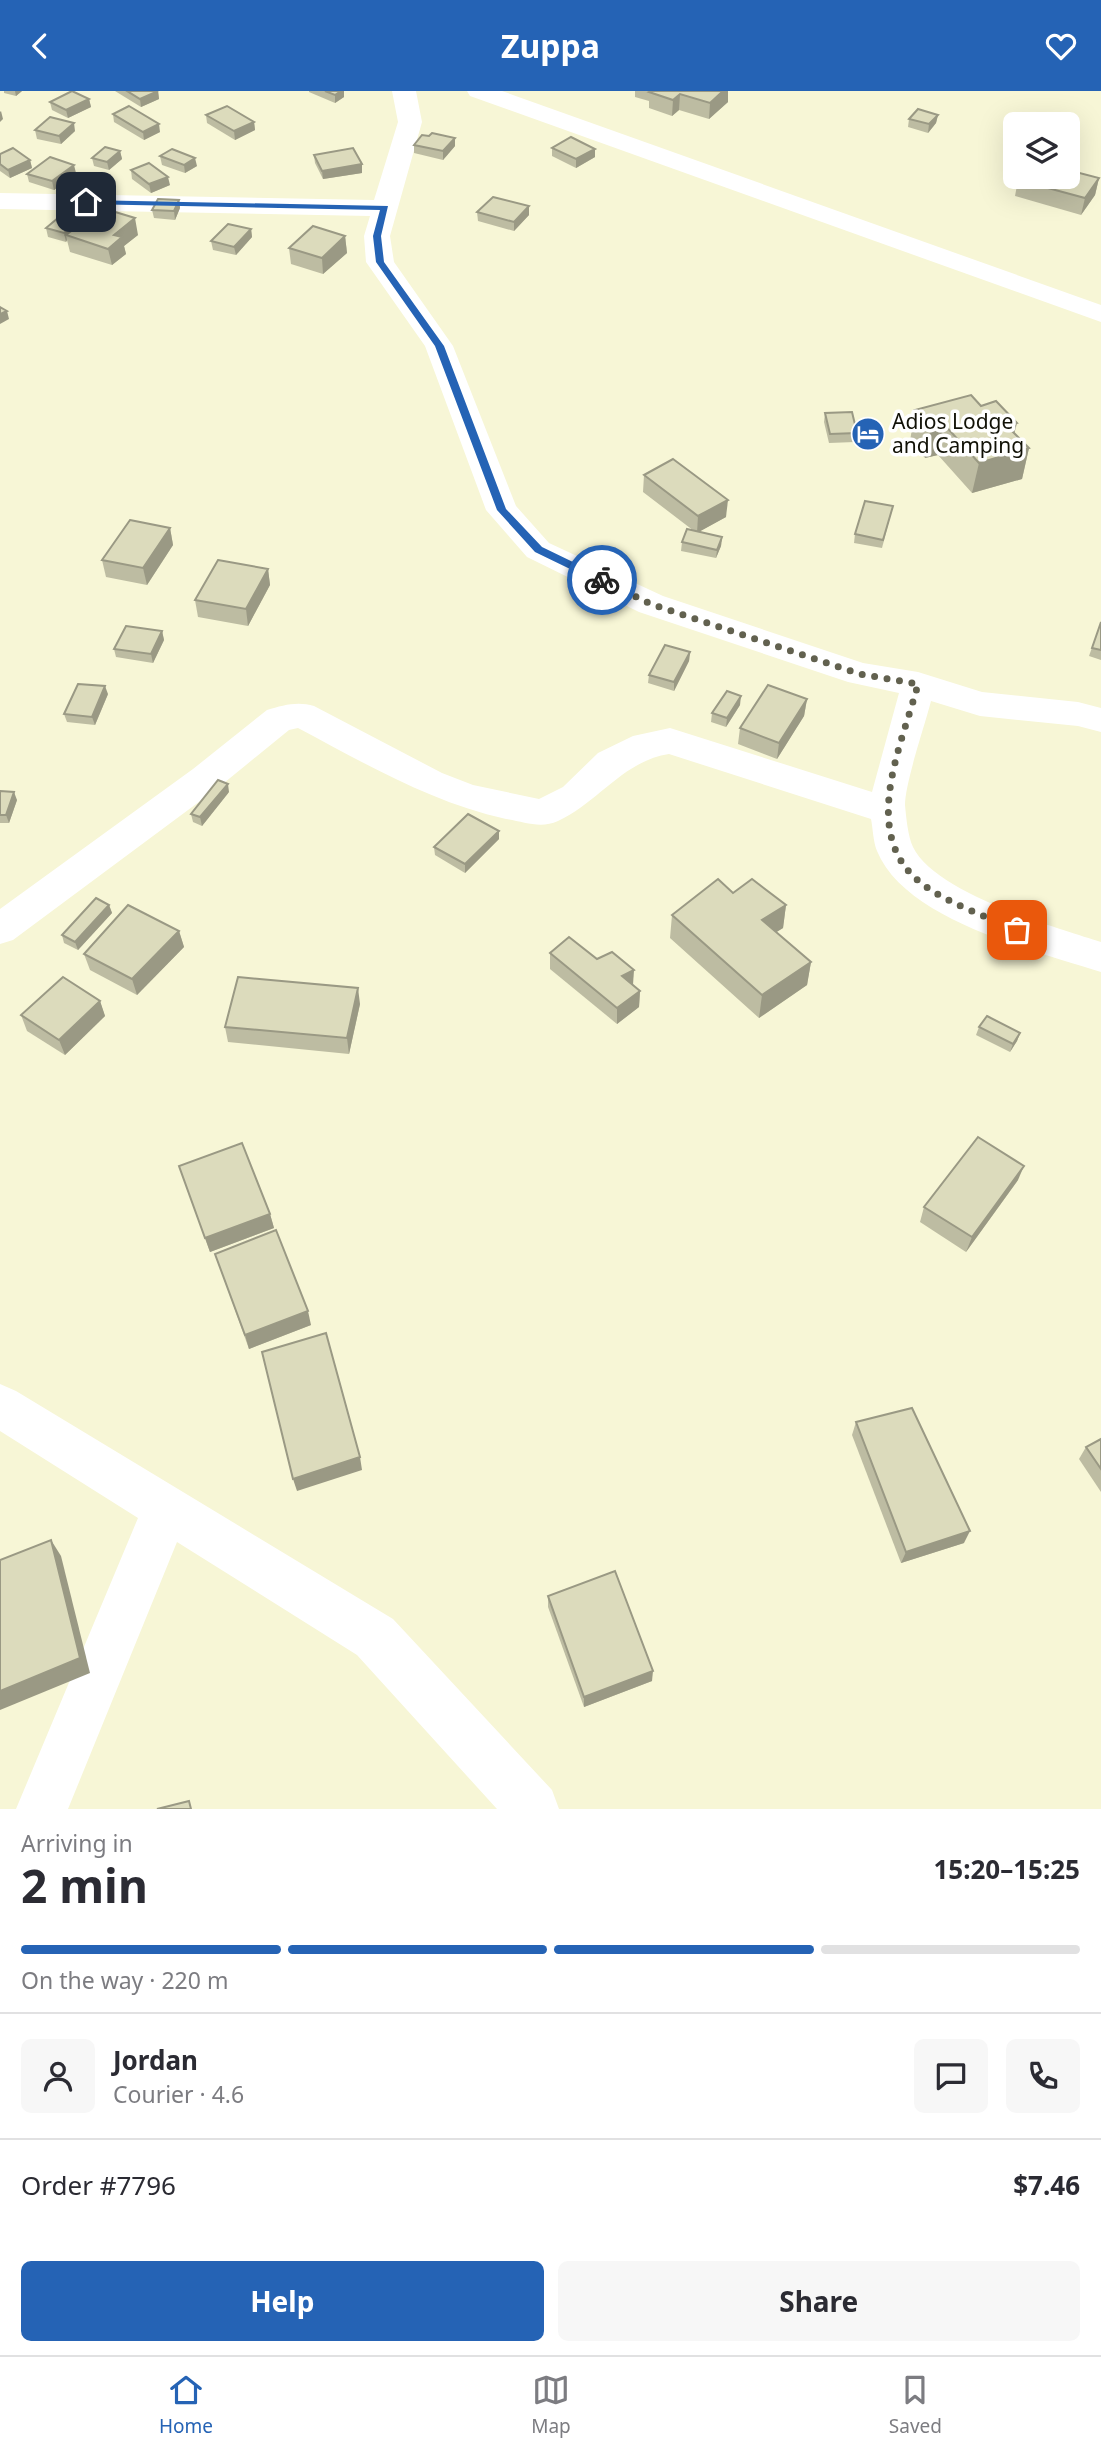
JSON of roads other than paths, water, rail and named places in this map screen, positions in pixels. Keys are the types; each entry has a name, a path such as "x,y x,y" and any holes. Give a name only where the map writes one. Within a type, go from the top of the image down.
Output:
{"street":[{"path":"404,91 410,122 377,236 380,262 439,346 502,510 538,550 651,604 860,674 918,684 980,704 1077,714 1101,720"},
{"path":"480,91 1101,314"},
{"path":"0,201 385,208"},
{"path":"918,684 887,803 894,849 913,875 947,898 1017,930 1101,957"},
{"path":"0,929 206,778 279,719 302,715 429,782 467,797 544,813 576,796 611,762 645,745 670,740 888,811"},
{"path":"0,1406 375,1637 533,1809"},
{"path":"42,1809 166,1509"}],"place":[{"name":"Adios Lodge and Camping","path":"868,434"}]}
